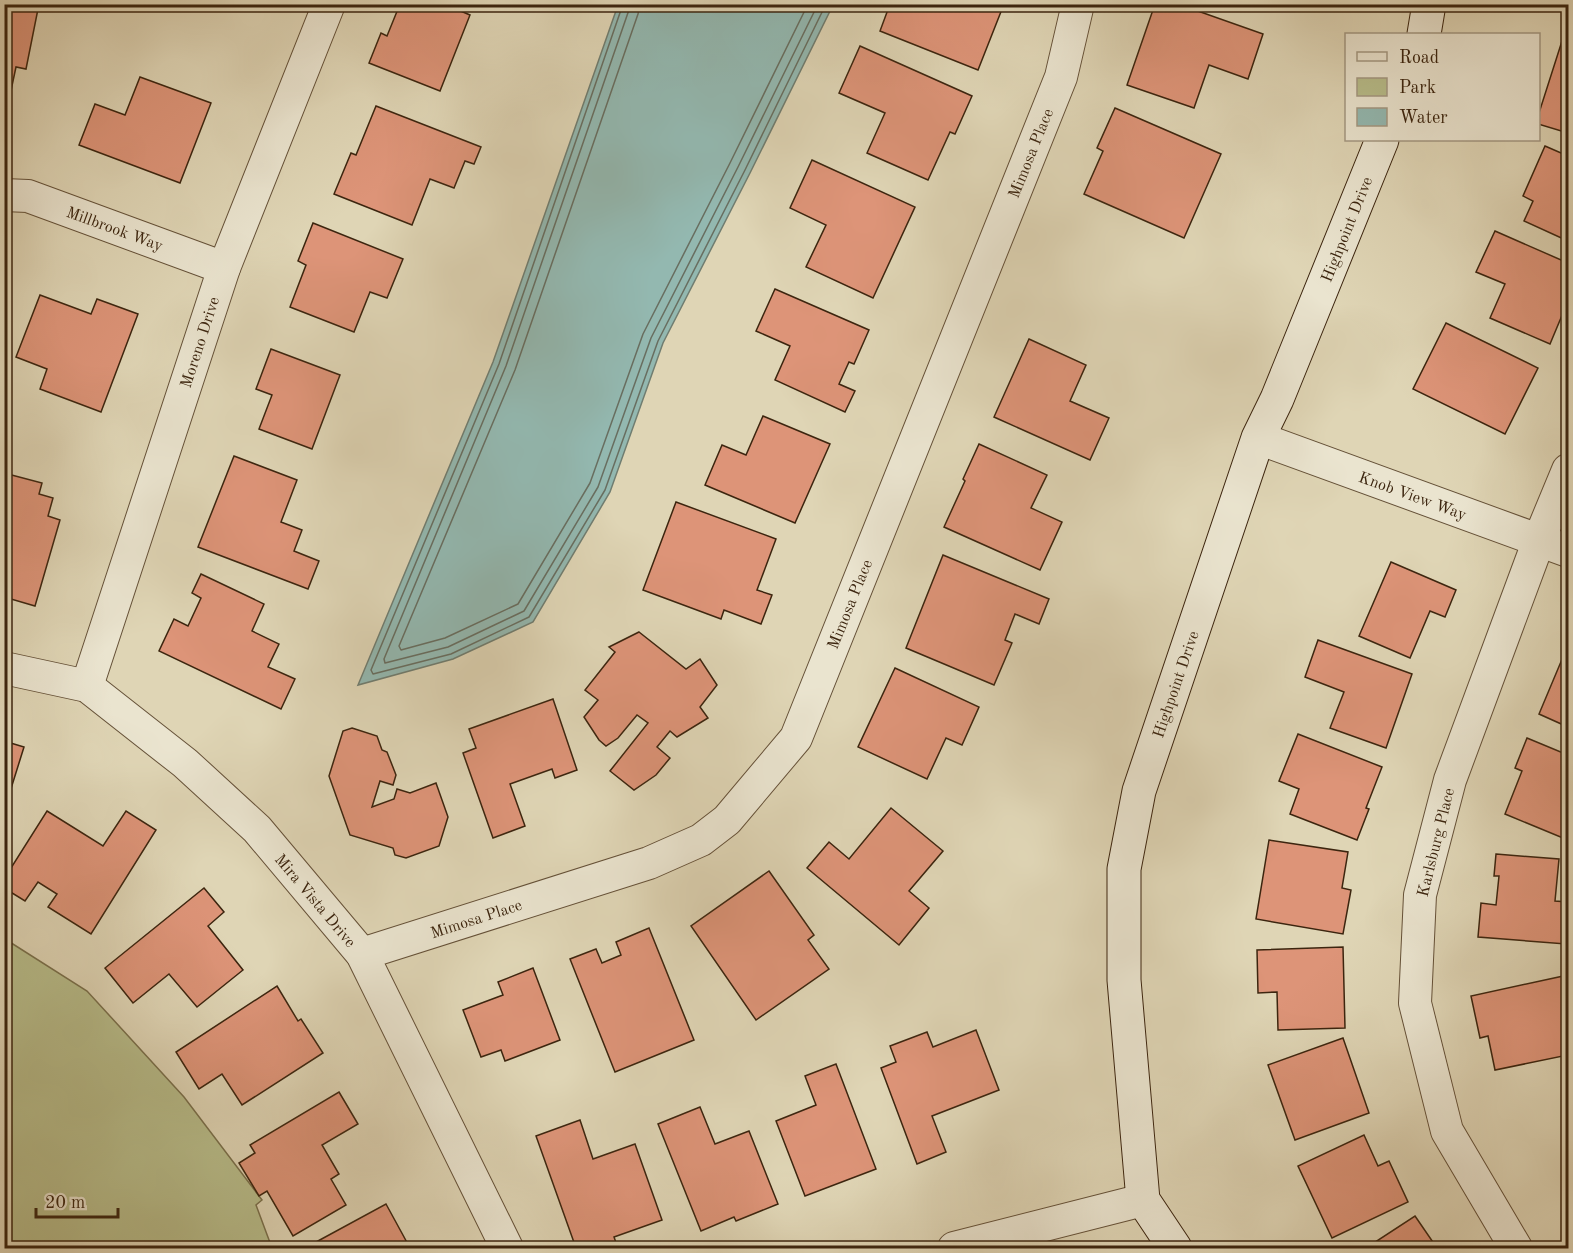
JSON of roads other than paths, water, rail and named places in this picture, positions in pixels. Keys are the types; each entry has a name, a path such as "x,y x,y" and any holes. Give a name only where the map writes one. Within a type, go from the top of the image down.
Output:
{"street":[{"name":"Moreno Drive","path":"87,686 224,268 329,4"},
{"name":"Mimosa Place","path":"362,954 649,863 701,840 727,820 796,738 1061,77 1078,4"},
{"path":"1424,33 1429,4"},
{"name":"Highpoint Drive","path":"1175,1248 1143,1200 1124,980 1124,869 1139,791 1258,438 1281,388 1382,141"},
{"name":"Millbrook Way","path":"4,195 28,196 224,268"},
{"name":"Knob View Way","path":"1258,438 1569,551"},
{"name":"Karlsburg Place","path":"1516,1248 1447,1131 1415,1003 1420,895 1450,780 1539,540 1569,470"},
{"name":"Mira Vista Drive","path":"4,668 87,686 185,763 257,830 362,954 507,1248"},
{"path":"954,1248 1143,1200"}],"water":[{"path":"618,5 833,5 663,343 610,492 533,622 453,659 358,685 493,362"}]}
